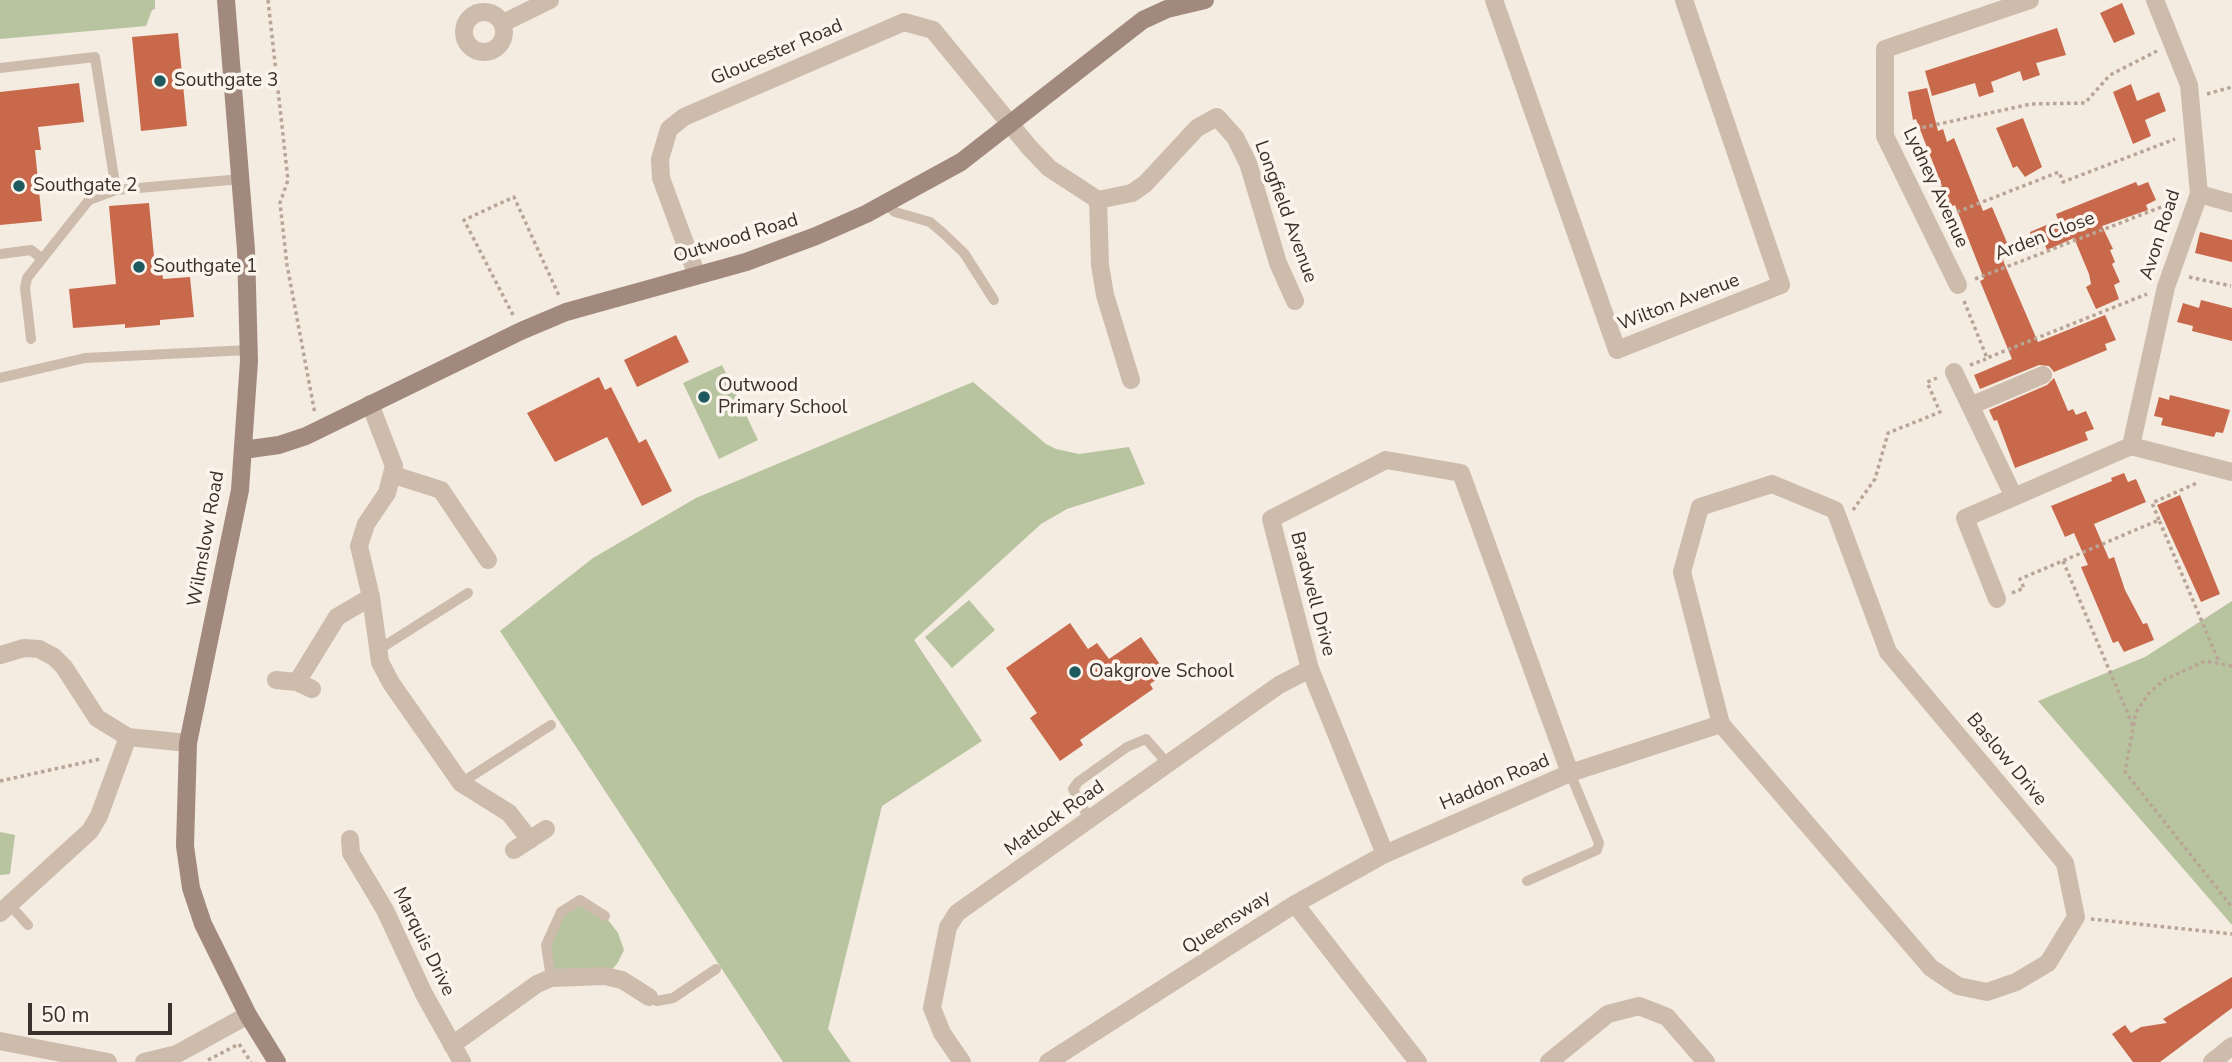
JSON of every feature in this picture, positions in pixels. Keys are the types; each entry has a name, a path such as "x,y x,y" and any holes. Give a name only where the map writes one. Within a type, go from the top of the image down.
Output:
{"main road":[{"name":"Wilmslow Road","path":"226,0 241,178 249,350 243,450 231,543 188,743 184,836 191,888 202,924 248,1016 277,1062"},
{"name":"Outwood Road","path":"243,450 286,443 318,430 521,331 566,312 794,245 886,204 961,162 1011,125 1114,39 1143,20 1167,9 1205,0"}],"street":[{"path":"503,23 550,0"},
{"name":"Wilton Avenue","path":"1494,0 1617,350 1781,285 1684,0"},
{"name":"Lydney Avenue","path":"1958,285 1885,136 1885,49 2030,0"},
{"name":"Avon Road","path":"2131,446 2169,280 2199,194 2189,85 2175,43 2155,0"},
{"path":"474,6 492,13 503,23 502,42 494,50 474,50 468,44 464,28 474,6"},
{"name":"Gloucester Road","path":"696,273 662,178 660,159 669,129 684,117 904,22 933,30 1011,125"},
{"name":"Longfield Avenue","path":"1098,200 1115,199 1139,188 1160,171 1197,128 1217,117 1235,137 1248,163 1278,263 1295,300"},
{"path":"1011,125 1049,168 1098,200 1100,265 1105,295 1131,380"},
{"path":"2199,194 2232,203"},
{"path":"1954,372 2014,497"},
{"path":"1970,406 2043,374"},
{"path":"370,404 394,458 394,475 387,493 366,524 359,546 371,597 378,650 391,683 461,783 509,813 530,840"},
{"path":"1997,599 1965,518 2131,446 2229,471"},
{"name":"Bradwell Drive","path":"1385,854 1310,668 1271,519 1386,460 1461,472 1570,774"},
{"path":"394,475 441,490 488,560"},
{"name":"Baslow Drive","path":"1772,484 1835,510 1888,652 2065,863 2076,918 2048,963 2016,982 1987,992 1958,986 1931,968 1721,724 1682,572 1700,507 1772,484"},
{"path":"276,680 305,686 337,617 371,597"},
{"path":"0,655 24,648 39,649 54,657 97,718 128,737 188,743"},
{"name":"Matlock Road","path":"962,1062 942,1033 932,1008 948,926 970,903 1090,821 1163,757 1310,668"},
{"name":"Haddon Road","path":"1295,904 1385,854 1570,774 1721,724"},
{"path":"5,908 90,831 99,816 128,737"},
{"path":"514,850 546,829"},
{"name":"Marquis Drive","path":"350,839 351,853 385,910 424,993 462,1062"},
{"name":"Queensway","path":"1048,1062 1295,904 1418,1062"},
{"path":"452,1045 537,984 551,978 605,976 622,980 649,998"},
{"path":"1549,1062 1608,1014 1639,1006 1667,1017 1706,1062"},
{"path":"144,1062 177,1054 248,1016"},
{"path":"0,1041 108,1062"},
{"path":"2212,1062 2232,1046"}],"lane":[{"path":"0,68 94,57 116,190"},
{"path":"31,339 25,288 27,278 40,257 89,200 116,190 241,178"},
{"path":"886,204 895,212 930,222 943,233 964,253 994,300"},
{"path":"0,254 31,250 40,257"},
{"path":"0,378 85,358 249,350"},
{"path":"378,650 468,593"},
{"path":"461,783 551,725"},
{"path":"1090,821 1073,789 1078,782 1127,747 1146,739 1163,757"},
{"path":"1527,881 1597,850 1599,844 1570,774"},
{"path":"551,978 546,945 561,912 579,900 605,916"},
{"path":"5,908 28,925"},
{"path":"649,998 673,998 716,969"}],"path":[{"path":"268,0 288,180 279,203 287,265 318,430"},
{"path":"1885,136 2031,104 2085,103 2110,75 2175,43"},
{"path":"2190,99 2232,87"},
{"path":"1927,223 2059,172 2063,183 2193,131"},
{"name":"Arden Close","path":"1958,285 2199,194"},
{"path":"521,331 464,220 514,197 566,312"},
{"path":"1841,526 1875,479 1888,433 1940,412 1927,382 2169,280 2231,286"},
{"path":"1958,285 1987,358"},
{"path":"2219,663 2152,503 2229,471"},
{"path":"1997,599 2024,588 2020,579 2160,520"},
{"path":"2063,561 2133,726"},
{"path":"2232,666 2205,661 2164,680 2149,693 2136,712 2125,772 2232,907"},
{"path":"0,781 107,758 119,762"},
{"path":"2076,918 2232,934"},
{"path":"203,1062 239,1044 251,1062"}],"green space":[{"path":"0,0 155,0 155,9 152,10 146,26 0,39"},
{"path":"722,365 758,440 719,459 683,383"},
{"path":"973,382 1046,444 1056,449 1079,454 1129,447 1145,484 1067,509 1041,524 914,640 982,741 882,806 828,1029 851,1062 783,1062 500,631 593,558 696,498"},
{"path":"969,600 995,630 952,668 925,637"},
{"path":"2232,601 2232,925 2038,701 2145,657"},
{"path":"0,832 15,835 10,874 0,875"},
{"path":"580,900 605,916 618,933 624,950 617,964 605,976 551,978 550,933 555,921"}],"building":[{"path":"2122,3 2135,34 2114,43 2100,13"},
{"path":"2057,28 2066,55 2036,63 2040,75 2023,81 2020,71 1991,82 1994,92 1979,97 1975,83 1932,96 1925,71"},
{"name":"Southgate 3","path":"178,33 187,126 141,131 132,37"},
{"name":"Southgate 2","path":"79,83 84,122 38,127 41,150 35,150 42,221 0,225 0,92"},
{"path":"2131,84 2137,101 2159,92 2166,111 2145,120 2151,136 2133,144 2113,92"},
{"path":"1927,88 1938,131 1943,129 1947,142 1954,138 1983,211 1992,207 2008,245 2001,249 2004,263 2038,342 2105,315 2116,340 2105,344 2107,350 2054,372 2049,366 2039,365 1980,389 1974,375 2012,359 1980,281 1984,279 1955,205 1944,209 1938,196 1938,188 1942,186 1916,119 1913,120 1908,92"},
{"path":"2023,118 2042,167 2025,177 2017,166 2013,168 1996,128"},
{"path":"2136,182 2138,186 2148,182 2156,200 2146,205 2148,210 2102,226 2113,249 2110,250 2115,262 2112,264 2120,282 2114,285 2119,299 2096,309 2086,287 2091,284 2089,274 2074,238 2047,250 2045,245 2036,249 2030,232 2058,220 2056,214"},
{"name":"Southgate 1","path":"149,203 154,257 161,263 163,279 190,277 194,317 160,320 160,325 125,328 125,324 73,328 69,289 116,284 109,206"},
{"path":"2200,232 2232,240 2232,262 2195,253"},
{"path":"2201,300 2232,308 2232,341 2192,331 2193,326 2177,322 2183,303 2199,308"},
{"path":"676,335 689,362 637,387 624,360"},
{"path":"599,377 605,390 611,387 639,443 646,439 672,491 642,506 607,437 555,462 527,413"},
{"path":"2054,378 2068,411 2073,409 2076,415 2086,411 2094,429 2085,432 2088,440 2015,468 1997,420 1994,421 1989,410 2047,385"},
{"path":"2170,395 2230,410 2223,433 2216,432 2214,437 2161,425 2163,418 2154,416 2159,397 2169,400"},
{"path":"2124,473 2128,482 2136,479 2146,502 2094,524 2109,559 2114,557 2125,590 2143,624 2147,623 2154,640 2124,652 2118,641 2113,643 2081,567 2088,565 2074,533 2065,537 2051,506 2112,481 2111,478"},
{"path":"2180,495 2220,594 2201,602 2157,505"},
{"path":"1070,623 1088,649 1097,643 1109,659 1141,637 1166,673 1150,684 1153,689 1080,740 1083,745 1060,761 1030,718 1037,713 1006,668"},
{"path":"2232,977 2232,1008 2160,1062 2133,1062 2112,1034 2125,1025 2131,1033 2141,1027 2167,1023 2163,1019"}],"place":[{"name":"Southgate 3","path":"160,81"},
{"name":"Southgate 2","path":"19,186"},
{"name":"Southgate 1","path":"139,267"},
{"name":"Outwood Primary School","path":"704,397"},
{"name":"Oakgrove School","path":"1075,672"}]}
